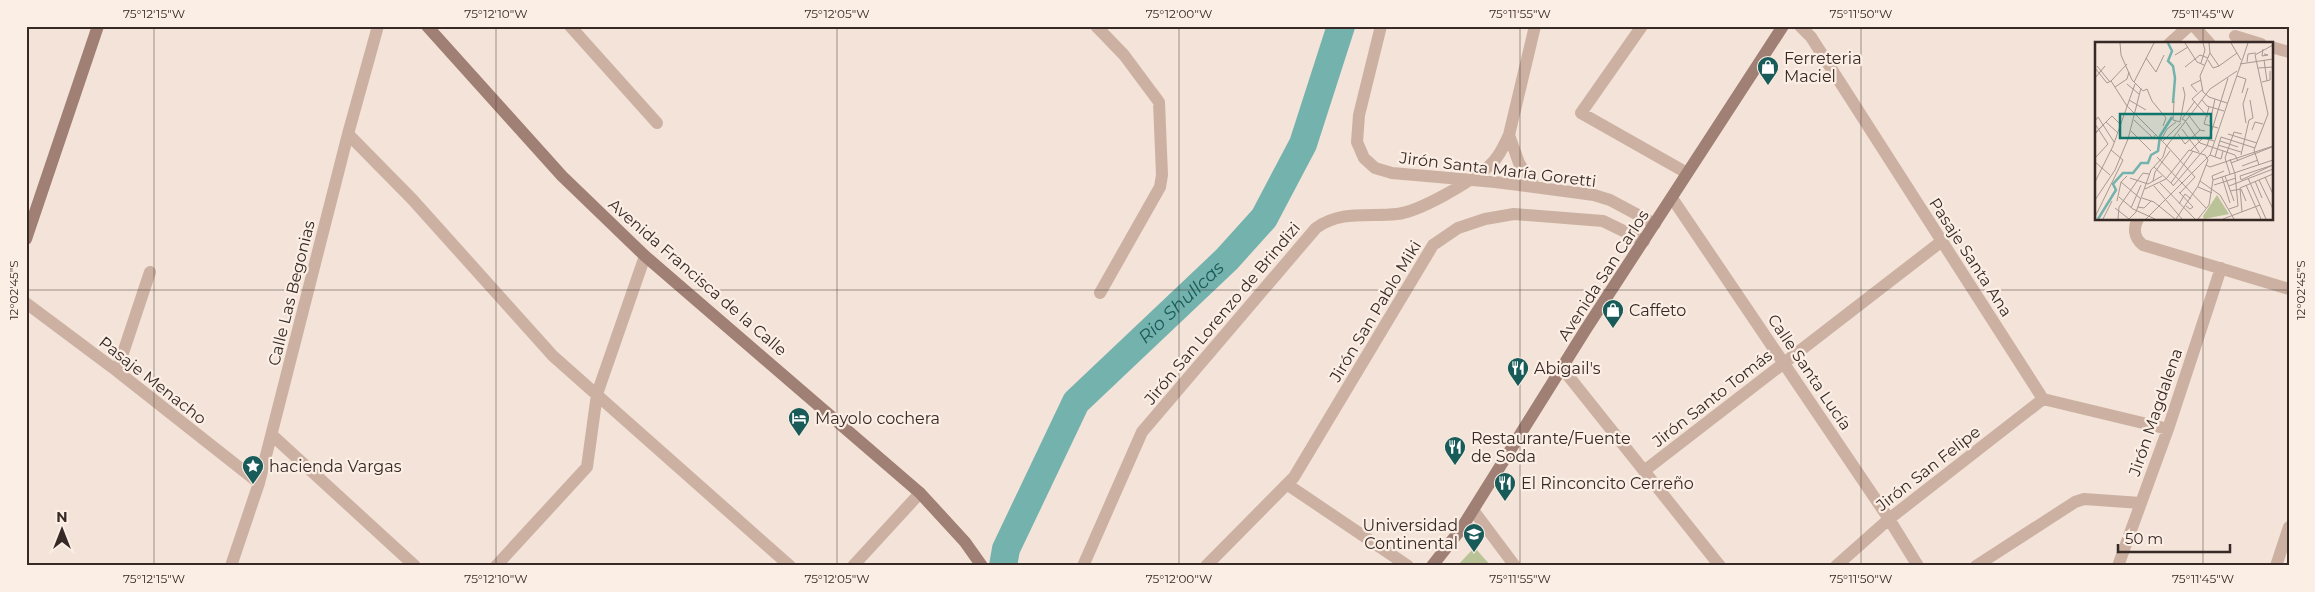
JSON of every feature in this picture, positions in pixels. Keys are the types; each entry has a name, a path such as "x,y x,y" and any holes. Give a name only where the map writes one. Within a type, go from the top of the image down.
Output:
{"main road":[{"path":"26,239 98,26"},
{"name":"Avenida Francisca de la Calle","path":"428,26 562,176 645,256 920,493 965,542 982,566"},
{"name":"Avenida San Carlos","path":"1432,566 1448,547 1783,26"}],"street":[{"name":"Calle Las Begonias","path":"231,566 259,483 348,134 378,26"},
{"path":"570,26 657,123"},
{"path":"1096,26 1124,55 1159,102 1162,176 1160,187 1100,293"},
{"name":"Jirón Santa María Goretti","path":"1381,26 1359,115 1358,142 1364,158 1375,168 1392,173 1535,187 1594,195 1610,200 1655,224"},
{"name":"Jirón San Lorenzo de Brindizi","path":"1083,566 1142,432 1316,228 1326,221 1344,215 1399,214 1438,199 1488,167 1499,156 1509,136 1535,26"},
{"path":"1642,26 1581,113 1687,174"},
{"name":"Pasaje Santa Ana","path":"1800,26 1811,37 2043,399"},
{"path":"2172,42 2189,26"},
{"path":"2194,26 2208,42"},
{"path":"2236,35 2255,42"},
{"path":"2272,47 2289,52"},
{"path":"348,134 412,199 553,356 790,566"},
{"path":"1509,136 1519,164 1535,187"},
{"name":"Calle Santa Lucía","path":"1672,198 1889,519 1918,566"},
{"name":"Jirón San Pablo Miki","path":"1206,566 1288,485 1433,245 1458,228 1485,219 1514,214 1603,221 1644,241"},
{"path":"2136,225 2138,240 2143,245 2289,289"},
{"name":"Jirón Santo Tomás","path":"1644,471 1942,241"},
{"path":"496,566 587,467 597,394 645,256"},
{"name":"Jirón Magdalena","path":"2118,566 2168,430 2221,268"},
{"path":"117,371 150,272"},
{"name":"Pasaje Menacho","path":"26,303 117,371 259,483"},
{"path":"1562,368 1720,566"},
{"path":"2043,399 2168,430"},
{"name":"Jirón San Felipe","path":"1836,566 1889,519 2043,399"},
{"path":"272,435 415,566"},
{"path":"1288,485 1408,566"},
{"path":"853,566 920,493"},
{"path":"1976,566 2075,502 2084,499 2141,503"},
{"path":"1472,510 1515,566"},
{"path":"2276,566 2289,527"}],"green space":[{"path":"1474,548 1491,566 1457,566"}],"waterway":[{"name":"Rio Shullcas","path":"1003,566 1006,549 1076,402 1227,259 1264,218 1303,144 1341,26"}],"place":[{"name":"Ferreteria Maciel","path":"1768,86"},
{"name":"Caffeto","path":"1613,329"},
{"name":"Abigail's","path":"1518,387"},
{"name":"Mayolo cochera","path":"799,437"},
{"name":"Restaurante/Fuente de Soda","path":"1455,466"},
{"name":"hacienda Vargas","path":"253,485"},
{"name":"El Rinconcito Cerreño","path":"1505,502"},
{"name":"Universidad Continental","path":"1474,553"}]}
